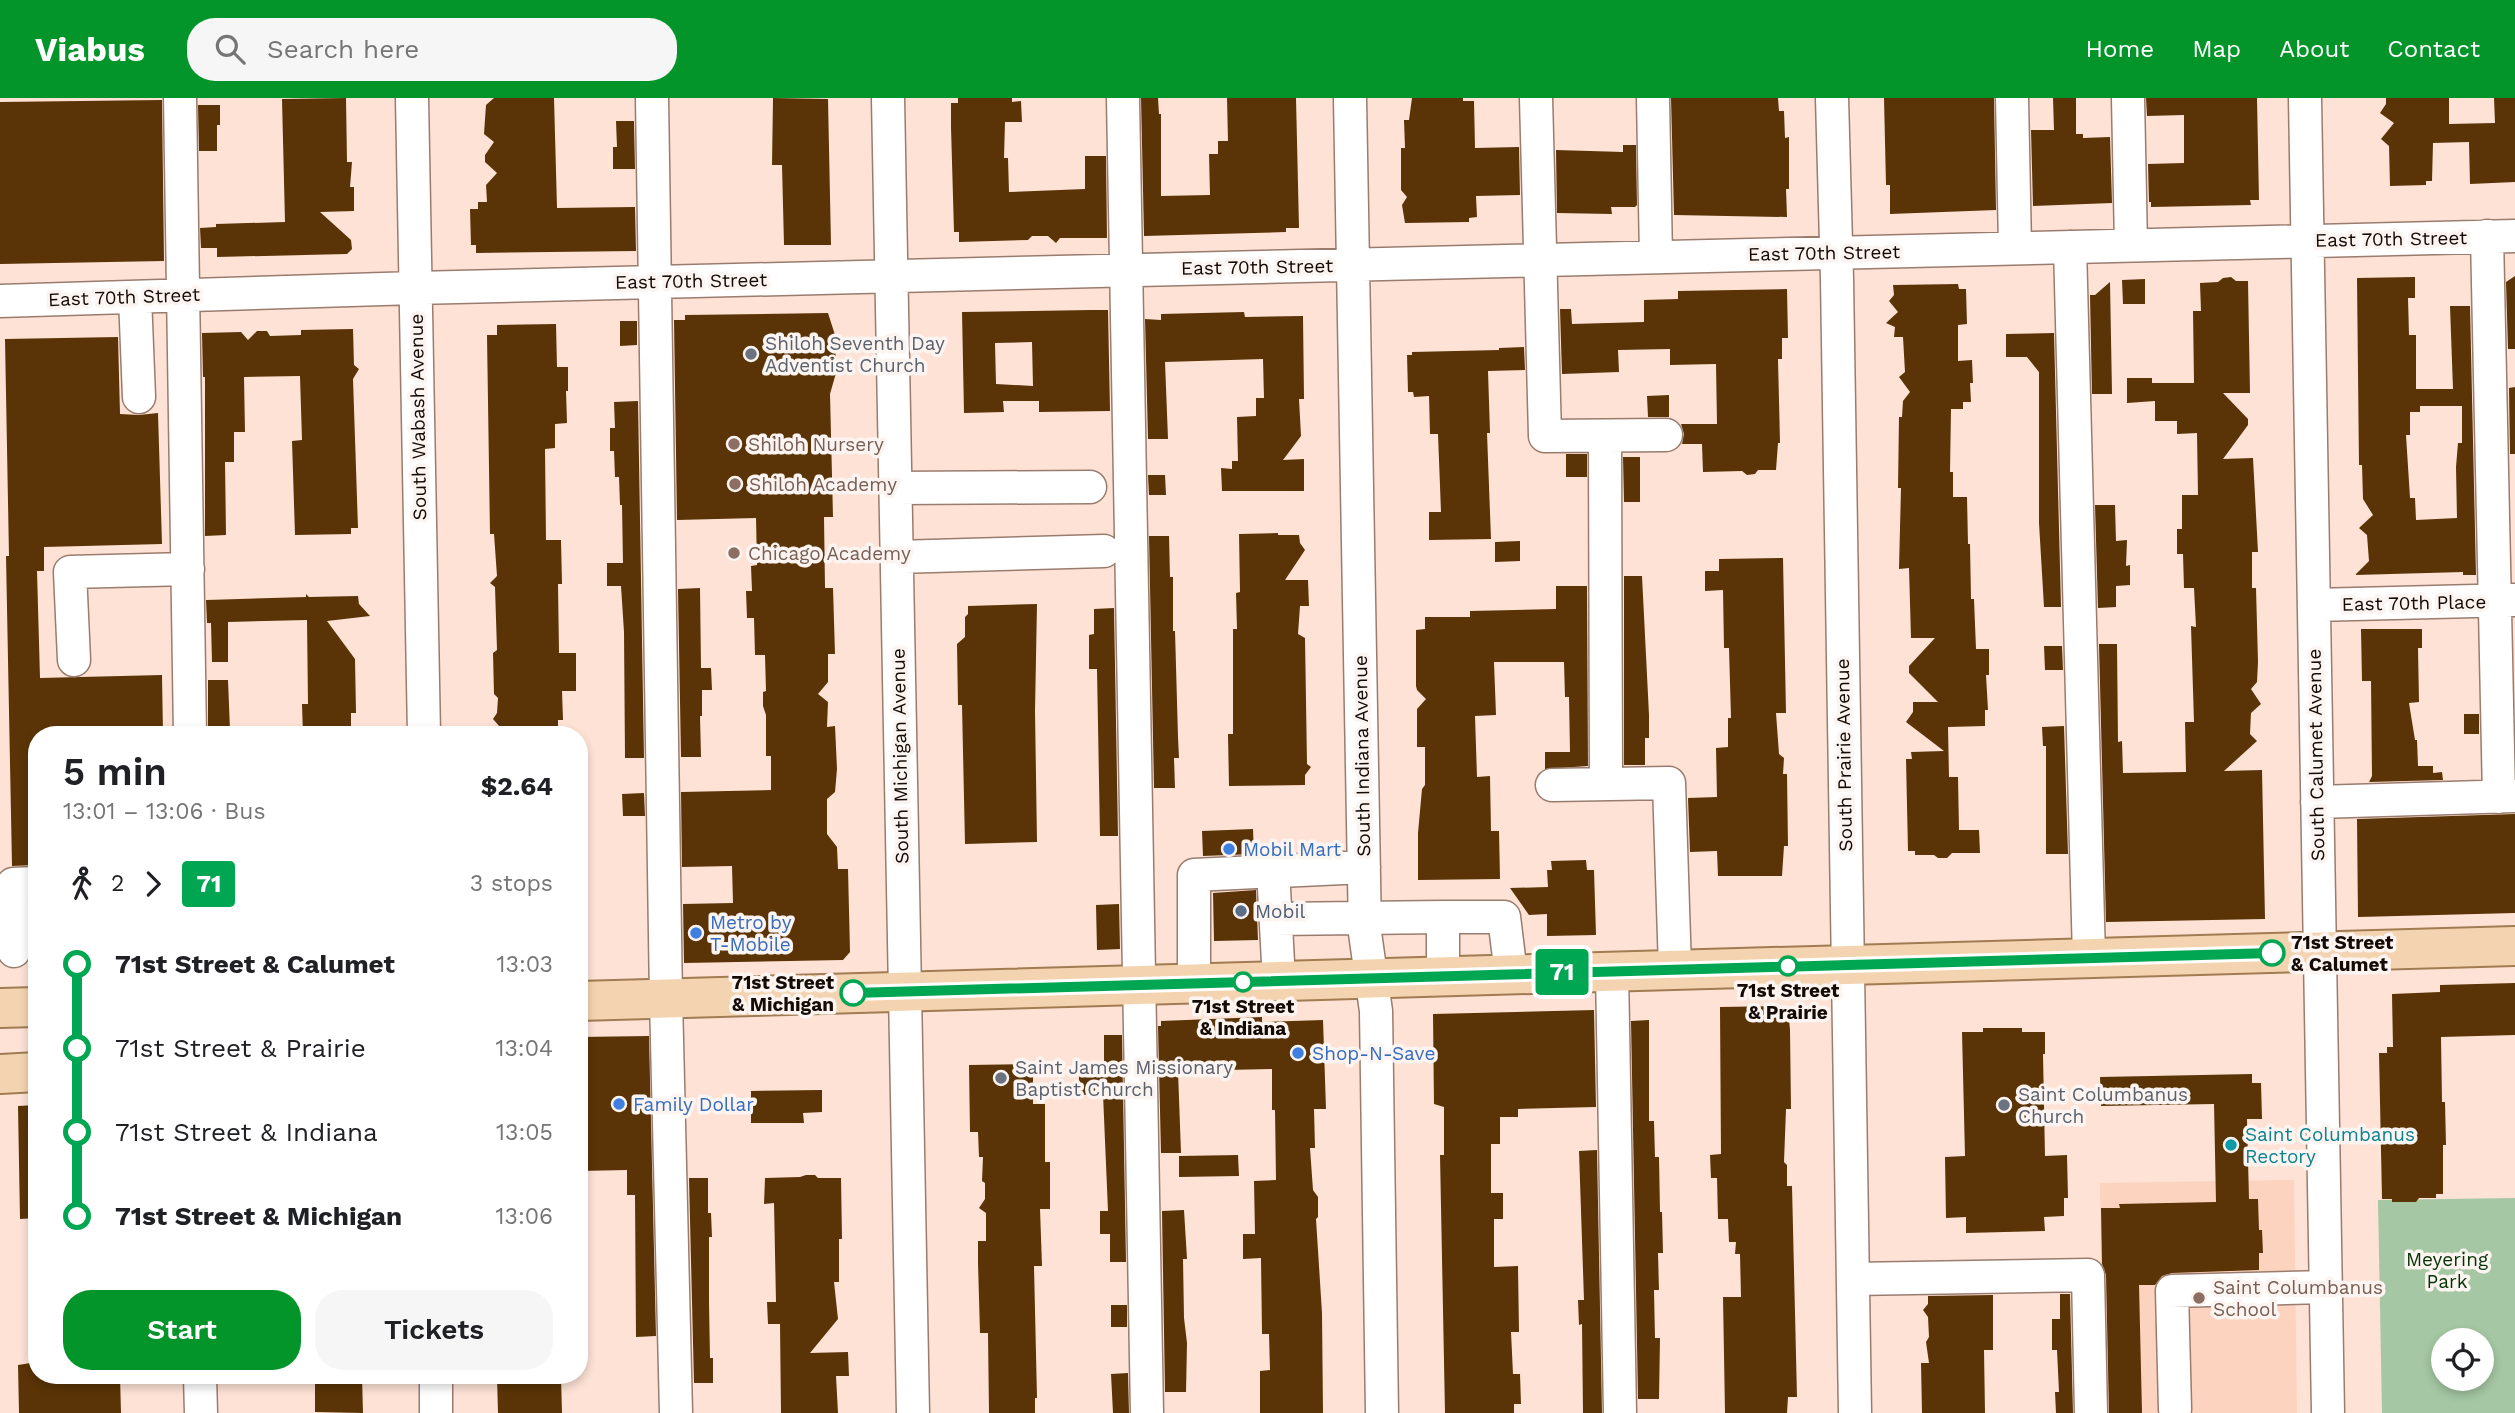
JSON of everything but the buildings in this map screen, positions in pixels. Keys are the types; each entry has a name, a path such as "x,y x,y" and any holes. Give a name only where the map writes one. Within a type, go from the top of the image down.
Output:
{"main road":[{"path":"588,1001 2515,946"},
{"path":"0,1008 28,1007"},
{"path":"0,1074 28,1072"}],"street":[{"path":"180,98 190,726"},
{"name":"South Wabash Avenue","path":"412,98 424,726"},
{"path":"652,98 657,282 666,999 676,1413"},
{"name":"South Michigan Avenue","path":"888,98 913,1413"},
{"path":"1123,98 1147,1413"},
{"name":"South Indiana Avenue","path":"1350,98 1365,944 1376,1011 1382,1413"},
{"path":"1536,98 1545,436 1666,436"},
{"path":"1653,98 1656,257"},
{"name":"South Prairie Avenue","path":"1832,98 1855,1413"},
{"path":"2012,98 2015,248"},
{"path":"2128,98 2131,245"},
{"name":"South Calumet Avenue","path":"2305,98 2328,1413"},
{"path":"2317,802 2507,797 2501,236"},
{"name":"East 70th Street","path":"0,301 415,288 2501,236"},
{"path":"2070,247 2089,958"},
{"path":"135,297 139,397"},
{"path":"1605,436 1606,784"},
{"path":"896,488 1090,486"},
{"path":"897,557 1104,551"},
{"path":"74,660 71,572 188,569"},
{"name":"East 70th Place","path":"2314,605 2505,601"},
{"path":"1552,785 1670,783 1675,969"},
{"path":"1194,983 1194,874 1364,867"},
{"path":"1273,870 1279,981"},
{"path":"17,890 17,951"},
{"path":"1443,917 1443,976"},
{"path":"1276,919 1504,917 1511,974"},
{"path":"1612,971 1620,1413"},
{"path":"1853,1279 2088,1275 2091,1413"},
{"path":"2175,1409 2172,1291 2326,1287"},
{"path":"200,1384 201,1413"},
{"path":"436,1384 436,1413"}],"shaded area":[{"name":"Saint Columbanus School","path":"2294,1180 2297,1413 2103,1413 2100,1183"}],"green space":[{"name":"Meyering Park","path":"2515,1198 2515,1413 2382,1413 2378,1200"}],"bus line":[{"name":"71","path":"853,993 2272,953"}],"place":[{"name":"Shiloh Seventh Day Adventist Church","path":"751,354"},
{"name":"Shiloh Nursery","path":"734,444"},
{"name":"Shiloh Academy","path":"735,484"},
{"name":"Chicago Academy","path":"734,553"},
{"name":"Mobil Mart","path":"1229,849"},
{"name":"Mobil","path":"1241,911"},
{"name":"Metro by T-Mobile","path":"696,933"},
{"name":"71st Street & Calumet","path":"2272,953"},
{"name":"71st Street & Prairie","path":"1788,966"},
{"name":"71st Street & Indiana","path":"1243,982"},
{"name":"71st Street & Michigan","path":"853,993"},
{"name":"Shop-N-Save","path":"1298,1053"},
{"name":"Saint James Missionary Baptist Church","path":"1001,1078"},
{"name":"Family Dollar","path":"619,1104"},
{"name":"Saint Columbanus Church","path":"2004,1105"},
{"name":"Saint Columbanus Rectory","path":"2231,1145"},
{"name":"Saint Columbanus School","path":"2199,1298"}]}
